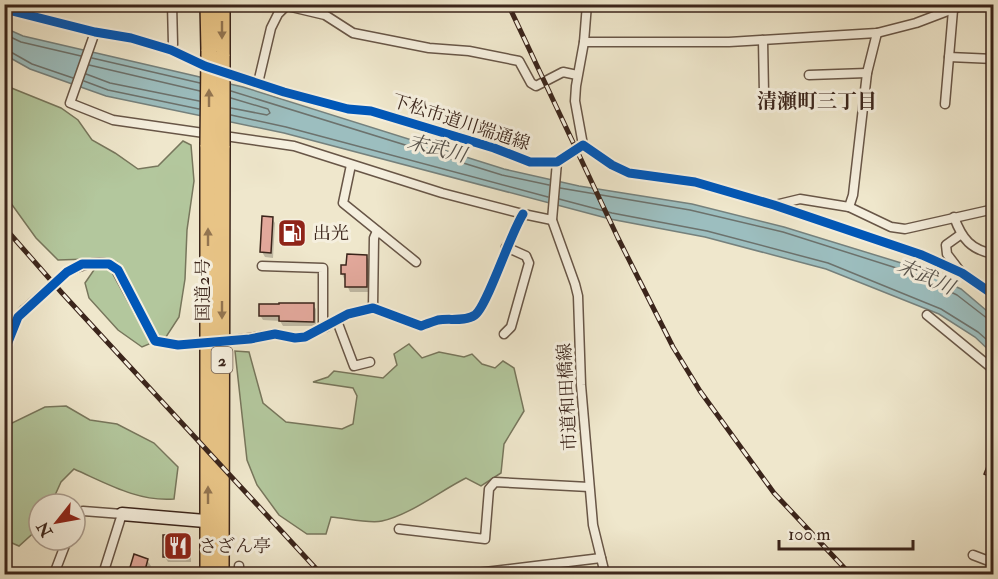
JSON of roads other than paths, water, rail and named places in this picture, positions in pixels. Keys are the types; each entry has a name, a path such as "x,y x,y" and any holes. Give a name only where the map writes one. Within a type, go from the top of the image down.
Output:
{"highway":[{"name":"国道2号","path":"208,4 215,53 215,522 221,574"},
{"name":"国道2号","path":"215,53 222,4"},
{"name":"国道2号","path":"208,574 215,522"}],"street":[{"path":"171,50 173,44 172,4"},
{"path":"587,4 575,101 583,145 612,165 629,172 695,182 774,205 922,255 962,273 993,295"},
{"path":"584,42 763,40 877,33 966,4"},
{"path":"258,83 271,28 278,14 287,5 325,15 353,33 429,48 469,51 519,60 531,83 536,86 563,72 577,75"},
{"name":"下松市道川端通線","path":"4,9 94,34 131,38 171,50 205,66 310,100 371,111 494,148 530,162 557,166"},
{"path":"945,104 953,10"},
{"path":"849,207 854,195 867,74 877,33"},
{"path":"94,34 70,103 113,120 294,146 442,193 523,214 552,220 557,166 583,145"},
{"path":"763,40 764,94"},
{"path":"949,57 993,59"},
{"path":"810,75 867,74"},
{"path":"351,165 343,203 416,262"},
{"path":"774,205 800,199 849,207 891,227 905,229 993,209"},
{"path":"4,352 18,317 24,310 67,272 82,264 109,264 114,267 155,341 178,345 276,334 295,338 305,337 359,310 373,308 421,326 437,320 465,319 474,316 484,303 506,247 523,214"},
{"path":"954,218 960,235 981,252 993,254"},
{"name":"市道和田橋線","path":"552,220 578,296 581,385 592,525 605,574"},
{"path":"373,308 376,231"},
{"path":"960,235 946,245 947,254 962,273"},
{"path":"504,334 511,327 529,263 526,256 506,247"},
{"path":"262,266 323,268 323,322 326,327"},
{"path":"927,315 993,370"},
{"path":"336,321 354,366 370,362"},
{"path":"399,529 485,539 489,489 495,482 583,489 589,487"},
{"path":"87,511 215,522"},
{"path":"103,574 122,514"},
{"path":"54,574 62,552"},
{"path":"973,555 993,563"},
{"path":"468,574 601,558"}],"water":[{"name":"末武川","path":"5,28 23,36 243,87 504,169 579,186 692,204 784,227 911,266 961,289 993,316 993,354 975,337 939,314 826,269 705,237 610,219 284,133 106,96 30,69 5,55"}],"railway":[{"path":"508,4 618,238 673,347 700,391 774,493 850,574"},
{"path":"4,227 321,574"}],"place":[{"name":"出光","path":"292,233"},
{"name":"さざん亭","path":"178,546"}],"district":[{"name":"清瀬町三丁目","path":"817,101"}]}
